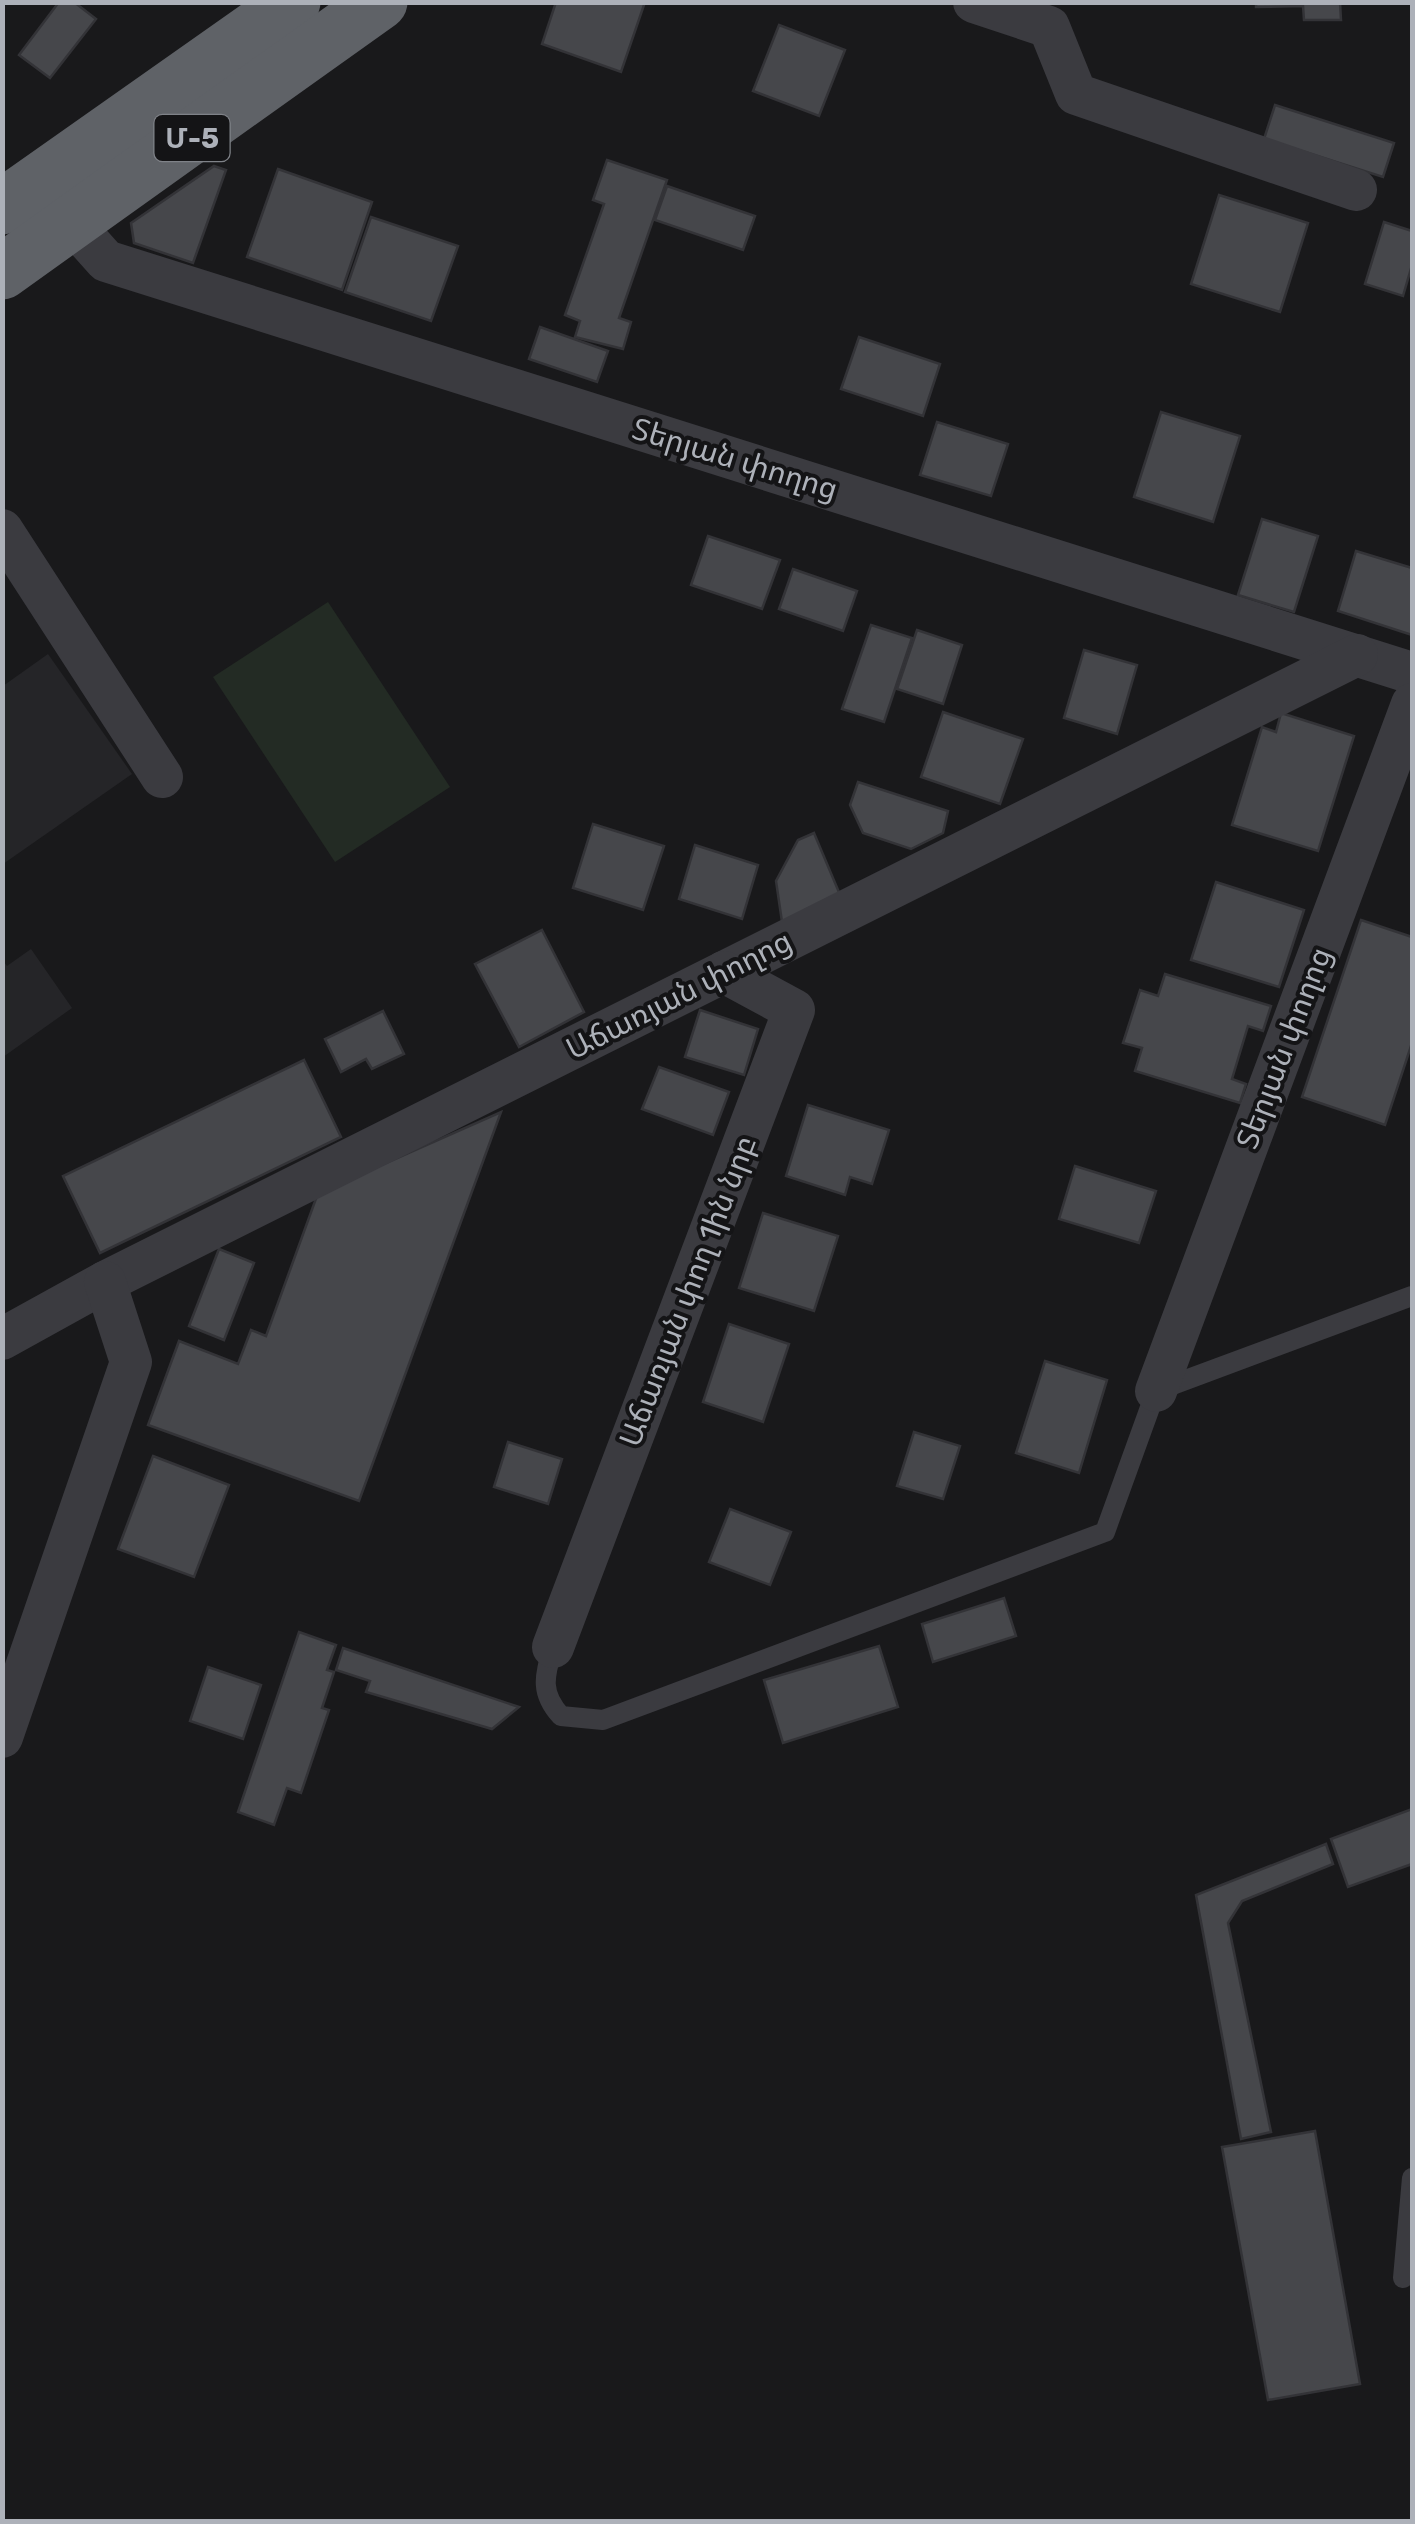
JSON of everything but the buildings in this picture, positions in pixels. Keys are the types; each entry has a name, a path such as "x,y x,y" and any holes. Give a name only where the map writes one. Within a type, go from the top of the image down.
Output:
{"highway":[{"name":"Մ-5","path":"2,207 294,2"},
{"name":"Մ-5","path":"2,272 380,2"}],"street":[{"path":"974,2 1049,27 1076,94 1356,190"},
{"name":"Տերյան փողոց","path":"72,223 106,261 1412,674"},
{"path":"2,530 162,777"},
{"name":"Աճառյան փողոց","path":"2,1339 105,1282 1357,655"},
{"name":"Տերյան փողոց","path":"1156,1391 1412,704"},
{"name":"Աճառյան փող 1ին նրբ","path":"554,1646 794,1010 724,972"},
{"path":"2,1737 131,1362 105,1282"}],"lane":[{"path":"554,1646 543,1680 548,1702 560,1716 602,1720 1105,1532 1156,1391 1412,1296"},
{"path":"1403,2278 1412,2178"}],"shaded area":[{"path":"328,602 450,787 335,862 213,677"},
{"path":"48,654 132,774 3,864 3,686"},
{"path":"31,949 72,1008 3,1057 3,961 7,966"}]}
